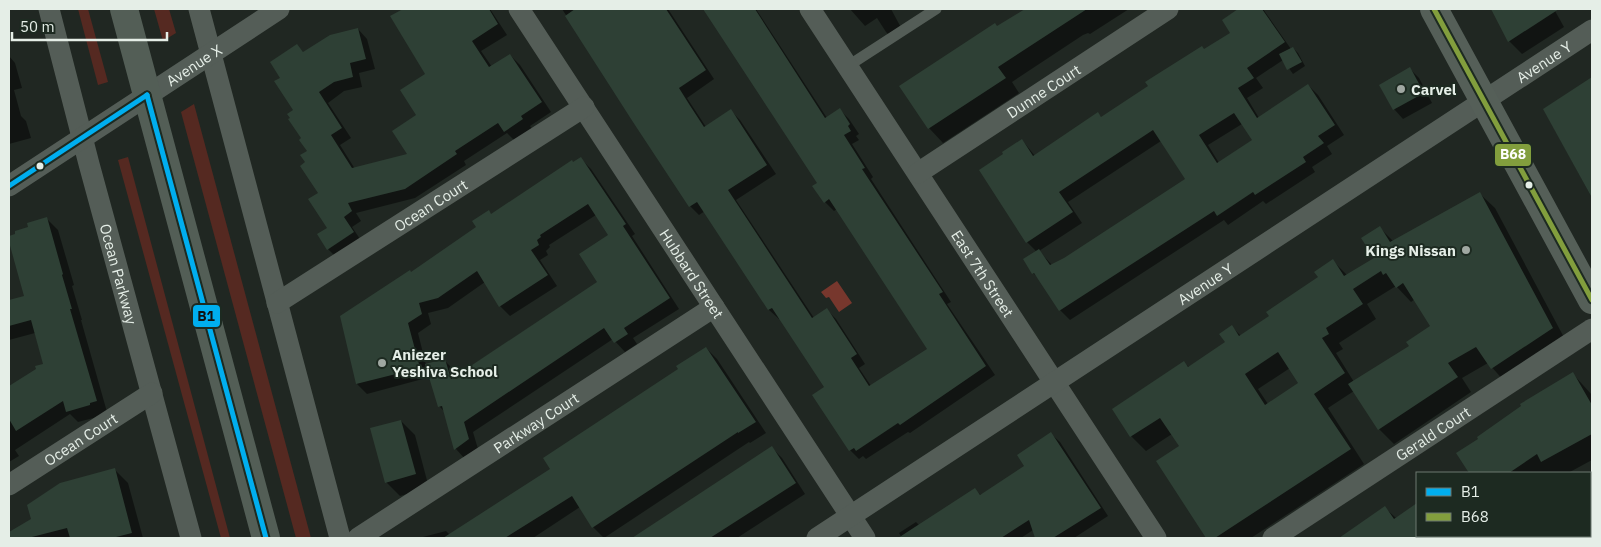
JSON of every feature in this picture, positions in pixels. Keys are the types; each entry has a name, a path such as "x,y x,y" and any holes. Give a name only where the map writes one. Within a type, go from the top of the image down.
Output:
{"main road":[{"path":"124,9 266,538"},
{"path":"1434,9 1592,300"}],"street":[{"name":"Ocean Parkway","path":"49,9 82,138 191,538"},
{"path":"199,9 340,538"},
{"name":"Avenue X","path":"9,186 279,9"},
{"name":"Hubbard Street","path":"519,9 865,538"},
{"name":"East 7th Street","path":"810,9 1156,538"},
{"name":"Dunne Court","path":"918,173 1168,9"},
{"name":"Avenue Y","path":"817,538 1592,30"},
{"name":"Ocean Court","path":"277,304 584,107"},
{"name":"Parkway Court","path":"358,538 714,307"},
{"name":"Gerald Court","path":"1273,538 1592,330"},
{"name":"Ocean Court","path":"9,485 152,393"}],"lane":[{"path":"848,66 936,9"}],"shaded area":[{"path":"78,9 88,9 108,82 98,85"},
{"path":"154,9 169,9 176,33 163,41"},
{"path":"194,104 311,538 296,538 181,112"},
{"path":"128,157 230,538 221,538 118,160"},
{"path":"837,281 852,303 839,312 829,297 826,298 821,292"}],"building":[{"path":"403,9 489,9 498,24 472,41 489,67 510,54 542,102 521,116 523,119 504,132 498,123 455,151 457,154 405,189 348,203 352,211 344,217 354,232 327,250 317,234 327,228 308,199 318,193 300,166 305,162 300,155 307,151 288,119 290,118 287,114 293,110 274,81 280,78 270,62 297,44 303,52 330,35 358,28 366,59 350,63 353,77 334,82 319,92 342,128 331,135 352,168 407,154 392,131 416,115 400,90 425,74 390,16"},
{"path":"575,9 666,9 706,70 679,88 689,104 704,127 731,109 767,165 728,190 812,318 827,308 857,354 851,358 869,386 927,349 829,199 824,203 812,186 817,183 703,9 755,9 825,118 840,108 850,124 848,126 851,131 844,135 865,168 862,169 943,292 939,294 986,366 900,425 898,423 856,451 854,448 849,451 812,395 824,387 772,308 768,310 697,202 689,207 633,122 565,16"},
{"path":"1025,9 1087,9 998,67 1006,78 928,129 899,86 995,23 997,26"},
{"path":"1238,9 1262,9 1285,42 1247,68 1254,78 1238,88 1257,118 1308,84 1335,125 1318,136 1324,143 1303,157 1306,162 1255,195 1253,192 1217,216 1214,211 1059,311 1023,259 1039,249 1050,265 1064,258 1185,179 1153,130 1059,192 1073,212 1026,243 979,170 1022,139 1033,156 1098,112 1101,117 1148,86 1145,82 1202,46 1204,49 1230,33 1222,20","holes":["1234,113 1252,140 1217,163 1199,135"]},
{"path":"1491,9 1559,9 1508,42"},
{"path":"1293,47 1302,62 1287,70 1279,54"},
{"name":"Carvel","path":"1410,67 1424,93 1393,110 1379,85"},
{"path":"1592,77 1592,198 1543,109"},
{"path":"581,157 626,224 623,226 670,298 624,328 628,334 614,343 604,328 464,422 469,439 454,450 442,406 438,407 425,364 445,359 451,379 597,282 579,254 608,235 588,204 540,235 541,237 537,240 539,245 531,250 548,275 499,307 477,271 438,298 419,303 422,314 408,323 420,368 356,384 340,316 410,270 411,272 476,227 472,221 489,210 491,214 572,160 573,162"},
{"path":"1480,192 1553,328 1491,369 1476,347 1448,363 1458,377 1378,430 1348,384 1409,346 1406,342 1430,326 1403,283 1396,288 1386,273 1383,275 1381,271 1353,289 1363,304 1326,328 1329,334 1322,338 1345,373 1314,394 1351,449 1215,538 1206,538 1156,461 1179,446 1160,418 1130,437 1112,409 1184,361 1188,367 1225,342 1219,334 1232,325 1239,336 1269,316 1266,312 1318,277 1314,272 1333,259 1344,276 1374,258 1361,238 1380,226 1390,242","holes":["1278,352 1298,383 1265,405 1245,374"]},
{"path":"47,217 72,309 70,309 97,401 66,412 63,401 16,431 9,419 9,386 36,369 35,366 43,364 31,320 9,326 9,300 24,296 9,236 15,234 15,231 28,227 27,223"},
{"path":"706,347 756,422 592,528 572,496 505,538 443,538 550,469 543,458 678,369 676,366"},
{"path":"1573,372 1592,405 1592,434 1541,462 1537,454 1510,472 1468,472 1456,453 1478,439 1477,437 1521,406 1520,404"},
{"path":"401,420 416,474 385,483 370,428"},
{"path":"1051,432 1101,508 1053,538 1035,538 1029,520 1001,538 898,538 975,488 980,495 1024,466 1017,455"},
{"path":"772,446 796,483 710,538 632,538"},
{"path":"115,468 132,533 112,538 70,538 67,528 28,538 9,538 9,532 31,519 27,505 60,483"},
{"path":"1416,504 1417,538 1339,538 1385,506 1394,519"}],"transit line":[{"name":"B68","path":"1434,9 1592,300"},
{"name":"B1","path":"147,95 266,538"},
{"name":"B1","path":"9,186 147,95"}],"place":[{"name":"Carvel","path":"1401,89"},
{"name":"Kings Nissan","path":"1466,250"},
{"name":"Aniezer Yeshiva School","path":"382,363"}]}
